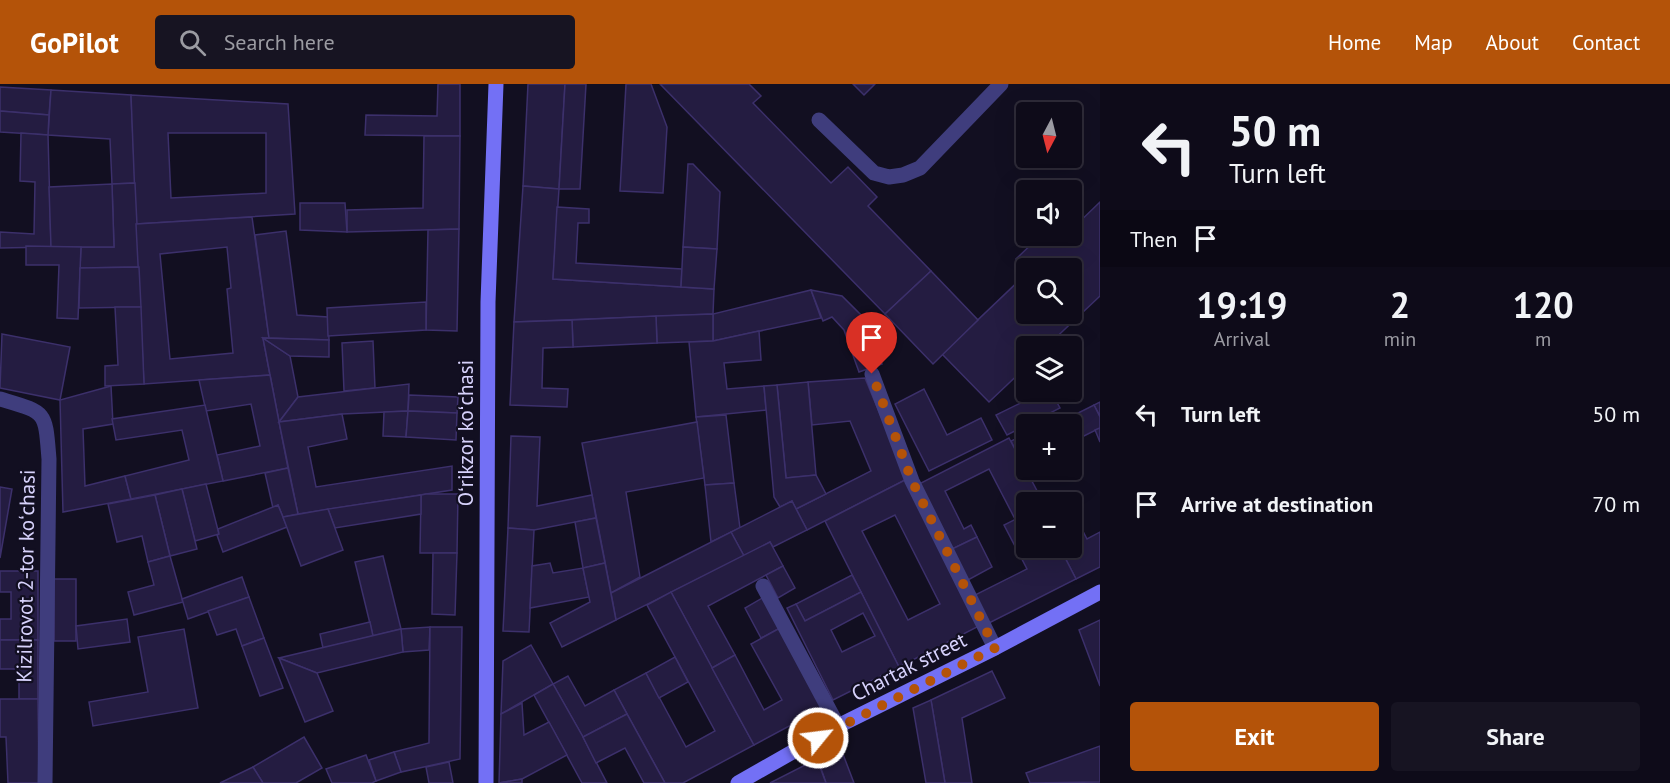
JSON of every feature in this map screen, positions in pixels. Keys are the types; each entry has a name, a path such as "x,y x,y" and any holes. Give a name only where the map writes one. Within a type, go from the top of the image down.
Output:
{"main road":[{"name":"Oʻrikzor koʻchasi","path":"486,783 488,302 496,84"},
{"name":"Chartak street","path":"738,783 838,726 995,648 1100,592"}],"street":[{"path":"819,120 874,173 889,177 903,175 920,168 1001,84"},
{"path":"872,374 912,481 995,648"},
{"name":"Kizilrovot 2-tor koʻchasi","path":"0,399 40,413 46,422 49,459 45,783"},
{"path":"764,586 838,726"}],"building":[{"path":"438,84 460,84 460,136 365,135 366,115 437,116"},
{"path":"528,84 565,84 559,189 523,186"},
{"path":"565,84 586,84 580,189 559,189"},
{"path":"626,84 651,84 667,127 663,193 620,191"},
{"path":"660,84 749,84 761,96 753,103 831,183 848,167 877,197 868,206 931,271 885,314"},
{"path":"853,84 875,84 864,95"},
{"path":"0,87 51,90 49,115 0,111"},
{"path":"51,90 131,95 135,183 112,184 110,139 48,135"},
{"path":"131,95 288,104 295,214 136,224","holes":["168,133 266,133 266,193 171,198"]},
{"path":"0,111 49,115 48,135 0,132"},
{"path":"21,133 48,135 51,247 0,248 0,232 34,234 35,182 20,181"},
{"path":"424,136 460,136 459,229 347,232 347,210 423,208"},
{"path":"688,164 693,164 720,192 717,249 683,247"},
{"path":"135,183 139,267 80,268 81,247 114,247 112,184"},
{"path":"112,184 114,247 51,247 49,187"},
{"path":"523,186 559,189 553,279 714,289 713,314 514,322"},
{"path":"1100,202 1100,296 1082,313 1082,258 1017,258 1030,246 1082,246 1082,219"},
{"path":"300,203 345,203 347,232 300,230"},
{"path":"557,207 589,209 589,223 578,223 576,263 682,269 681,287 553,279"},
{"path":"252,217 269,338 263,338 270,375 144,384 136,224","holes":["227,247 231,288 227,289 233,353 170,359 160,254"]},
{"path":"459,229 457,331 426,330 428,230"},
{"path":"286,231 297,315 328,317 329,340 269,338 255,235"},
{"path":"26,246 81,247 78,319 57,318 59,265 26,265"},
{"path":"683,247 717,249 714,289 681,287"},
{"path":"139,267 141,307 79,308 80,268"},
{"path":"931,271 978,320 933,364 885,314"},
{"path":"1016,284 1016,324 1070,324 1058,336 1016,336 1016,376 989,402 942,354"},
{"path":"811,290 821,318 713,341 713,314"},
{"path":"811,290 842,296 868,322 882,364 859,372 844,330 832,317 823,321"},
{"path":"426,302 426,330 328,336 327,308"},
{"path":"115,307 141,307 144,384 105,386 105,366 118,365"},
{"path":"713,314 713,341 657,343 656,316"},
{"path":"656,316 657,343 573,347 572,320"},
{"path":"572,320 573,347 543,348 542,388 568,389 567,407 510,405 514,322"},
{"path":"759,331 761,360 724,363 727,389 764,386 766,410 696,417 689,342 713,341"},
{"path":"2,334 70,347 60,400 0,388"},
{"path":"263,338 290,356 298,397 279,422"},
{"path":"263,338 329,340 329,357 290,356"},
{"path":"373,341 375,388 344,391 342,343"},
{"path":"270,375 288,468 223,481 217,455 260,446 251,404 206,411 199,380"},
{"path":"865,378 907,479 807,530 796,509 871,471 850,421 812,425 808,382"},
{"path":"808,382 816,475 786,478 777,385"},
{"path":"409,384 408,411 342,414 279,422 298,397"},
{"path":"777,385 786,478 816,475 826,494 796,509 792,501 780,507 774,497 764,386"},
{"path":"111,386 113,424 83,429 85,486 125,476 131,499 63,512 60,400"},
{"path":"924,389 947,435 981,418 992,440 929,471 895,404"},
{"path":"409,395 458,397 457,413 408,411"},
{"path":"1023,402 1057,402 1060,408 1048,414 1016,414 1016,430 1007,435 996,415"},
{"path":"1100,402 1100,416 1094,405"},
{"path":"205,405 223,481 131,499 125,476 189,460 182,430 116,440 112,419"},
{"path":"1094,405 1100,417 1100,428 1082,437 1082,414 1076,414"},
{"path":"408,411 406,437 383,436 384,412"},
{"path":"408,411 457,413 456,440 406,437"},
{"path":"342,414 347,439 308,447 316,487 452,466 452,490 298,514 279,422"},
{"path":"726,415 734,483 705,485 696,417"},
{"path":"697,422 704,478 626,492 640,577 611,593 582,443"},
{"path":"1100,428 1100,442 1095,430"},
{"path":"511,436 540,437 537,506 592,495 596,518 534,530 508,528"},
{"path":"1009,438 1016,451 1016,480 1031,480 1038,492 1016,492 1015,519 989,469 945,491 964,529 971,525 977,537 952,549 919,484"},
{"path":"1016,439 1016,451 1011,441"},
{"path":"288,468 298,514 283,517 278,505 273,508 265,473"},
{"path":"907,479 981,625 899,667 825,521","holes":["895,515 940,604 908,620 862,531"]},
{"path":"734,483 740,528 711,542 705,485"},
{"path":"206,484 219,534 195,541 182,489"},
{"path":"0,487 12,489 0,558"},
{"path":"182,489 197,549 170,556 155,495"},
{"path":"458,494 457,553 420,553 421,495"},
{"path":"155,495 170,556 148,562 142,536 117,542 108,504"},
{"path":"421,495 421,514 335,528 328,509"},
{"path":"792,501 807,530 773,547 770,542 744,556 731,532"},
{"path":"278,505 287,527 223,552 217,535 219,534 218,529"},
{"path":"328,509 343,550 301,566 283,517"},
{"path":"596,518 605,563 583,568 575,522"},
{"path":"1016,519 1016,548 1004,525"},
{"path":"508,528 534,530 529,632 503,631"},
{"path":"1082,529 1087,539 1100,532 1100,567 1076,579 1065,558 1082,558"},
{"path":"731,532 744,556 616,620 611,593"},
{"path":"977,537 992,567 968,580 952,549"},
{"path":"770,542 783,566 708,606 735,655 712,668 671,592"},
{"path":"433,553 457,553 455,615 432,614"},
{"path":"170,556 183,602 134,615 128,592 154,585 148,562"},
{"path":"383,556 401,629 373,636 355,562"},
{"path":"1021,558 1065,558 1076,579 989,623 975,595 1027,569"},
{"path":"550,563 553,573 583,568 589,597 530,608 532,566"},
{"path":"605,563 616,620 562,647 550,623 590,602 583,568"},
{"path":"783,566 795,588 778,598 766,575"},
{"path":"0,571 38,571 38,640 0,640 0,619 11,619 11,592 0,592"},
{"path":"852,575 861,592 805,621 796,604"},
{"path":"242,577 249,597 188,619 182,599"},
{"path":"54,579 76,579 76,641 54,641"},
{"path":"671,592 754,745 683,783 665,783 614,690 646,673 686,747 715,731 647,605"},
{"path":"861,592 899,667 833,700 787,608 796,604 805,621","holes":["863,613 875,636 842,652 831,630"]},
{"path":"249,597 264,638 242,646 236,629 217,635 208,611"},
{"path":"764,597 780,628 761,638 745,608"},
{"path":"127,619 130,642 78,649 76,626"},
{"path":"1100,620 1100,686 1079,630"},
{"path":"370,622 373,636 323,648 320,634"},
{"path":"430,627 429,650 403,652 401,629"},
{"path":"430,627 462,627 460,759 401,772 394,752 429,743"},
{"path":"780,628 823,708 754,745 712,668 735,655 764,710 782,700 751,644"},
{"path":"184,629 198,708 93,726 89,702 148,692 138,637"},
{"path":"401,629 403,652 317,673 279,658"},
{"path":"264,638 283,688 260,696 242,646"},
{"path":"0,640 38,640 38,699 19,699 19,669 0,669"},
{"path":"531,645 553,684 501,714 503,661"},
{"path":"675,657 688,682 659,698 646,673"},
{"path":"279,658 317,673 333,711 305,722"},
{"path":"992,671 1005,698 962,718 972,783 945,783 931,700"},
{"path":"568,676 585,706 614,690 627,714 583,737 553,684"},
{"path":"553,684 607,783 582,783 534,695"},
{"path":"0,699 38,699 39,783 8,783 6,737 0,737"},
{"path":"931,700 945,783 926,783 913,708"},
{"path":"522,703 524,735 549,722 567,755 522,779 499,783 501,714"},
{"path":"627,714 665,783 644,783 625,748 596,763 583,737"},
{"path":"304,737 322,768 296,783 263,783 253,767"},
{"path":"1100,746 1100,782 1030,783 1026,773"},
{"path":"841,749 854,783 826,783 816,754"},
{"path":"394,752 401,772 376,781 369,760"},
{"path":"366,755 376,781 372,783 332,783 326,769"},
{"path":"817,759 826,783 770,783"},
{"path":"449,762 453,783 429,783 426,767"},
{"path":"253,767 263,783 220,783"},
{"path":"522,779 522,783 499,783"}],"route":[{"path":"818,738 995,648 912,481 872,374"}]}
